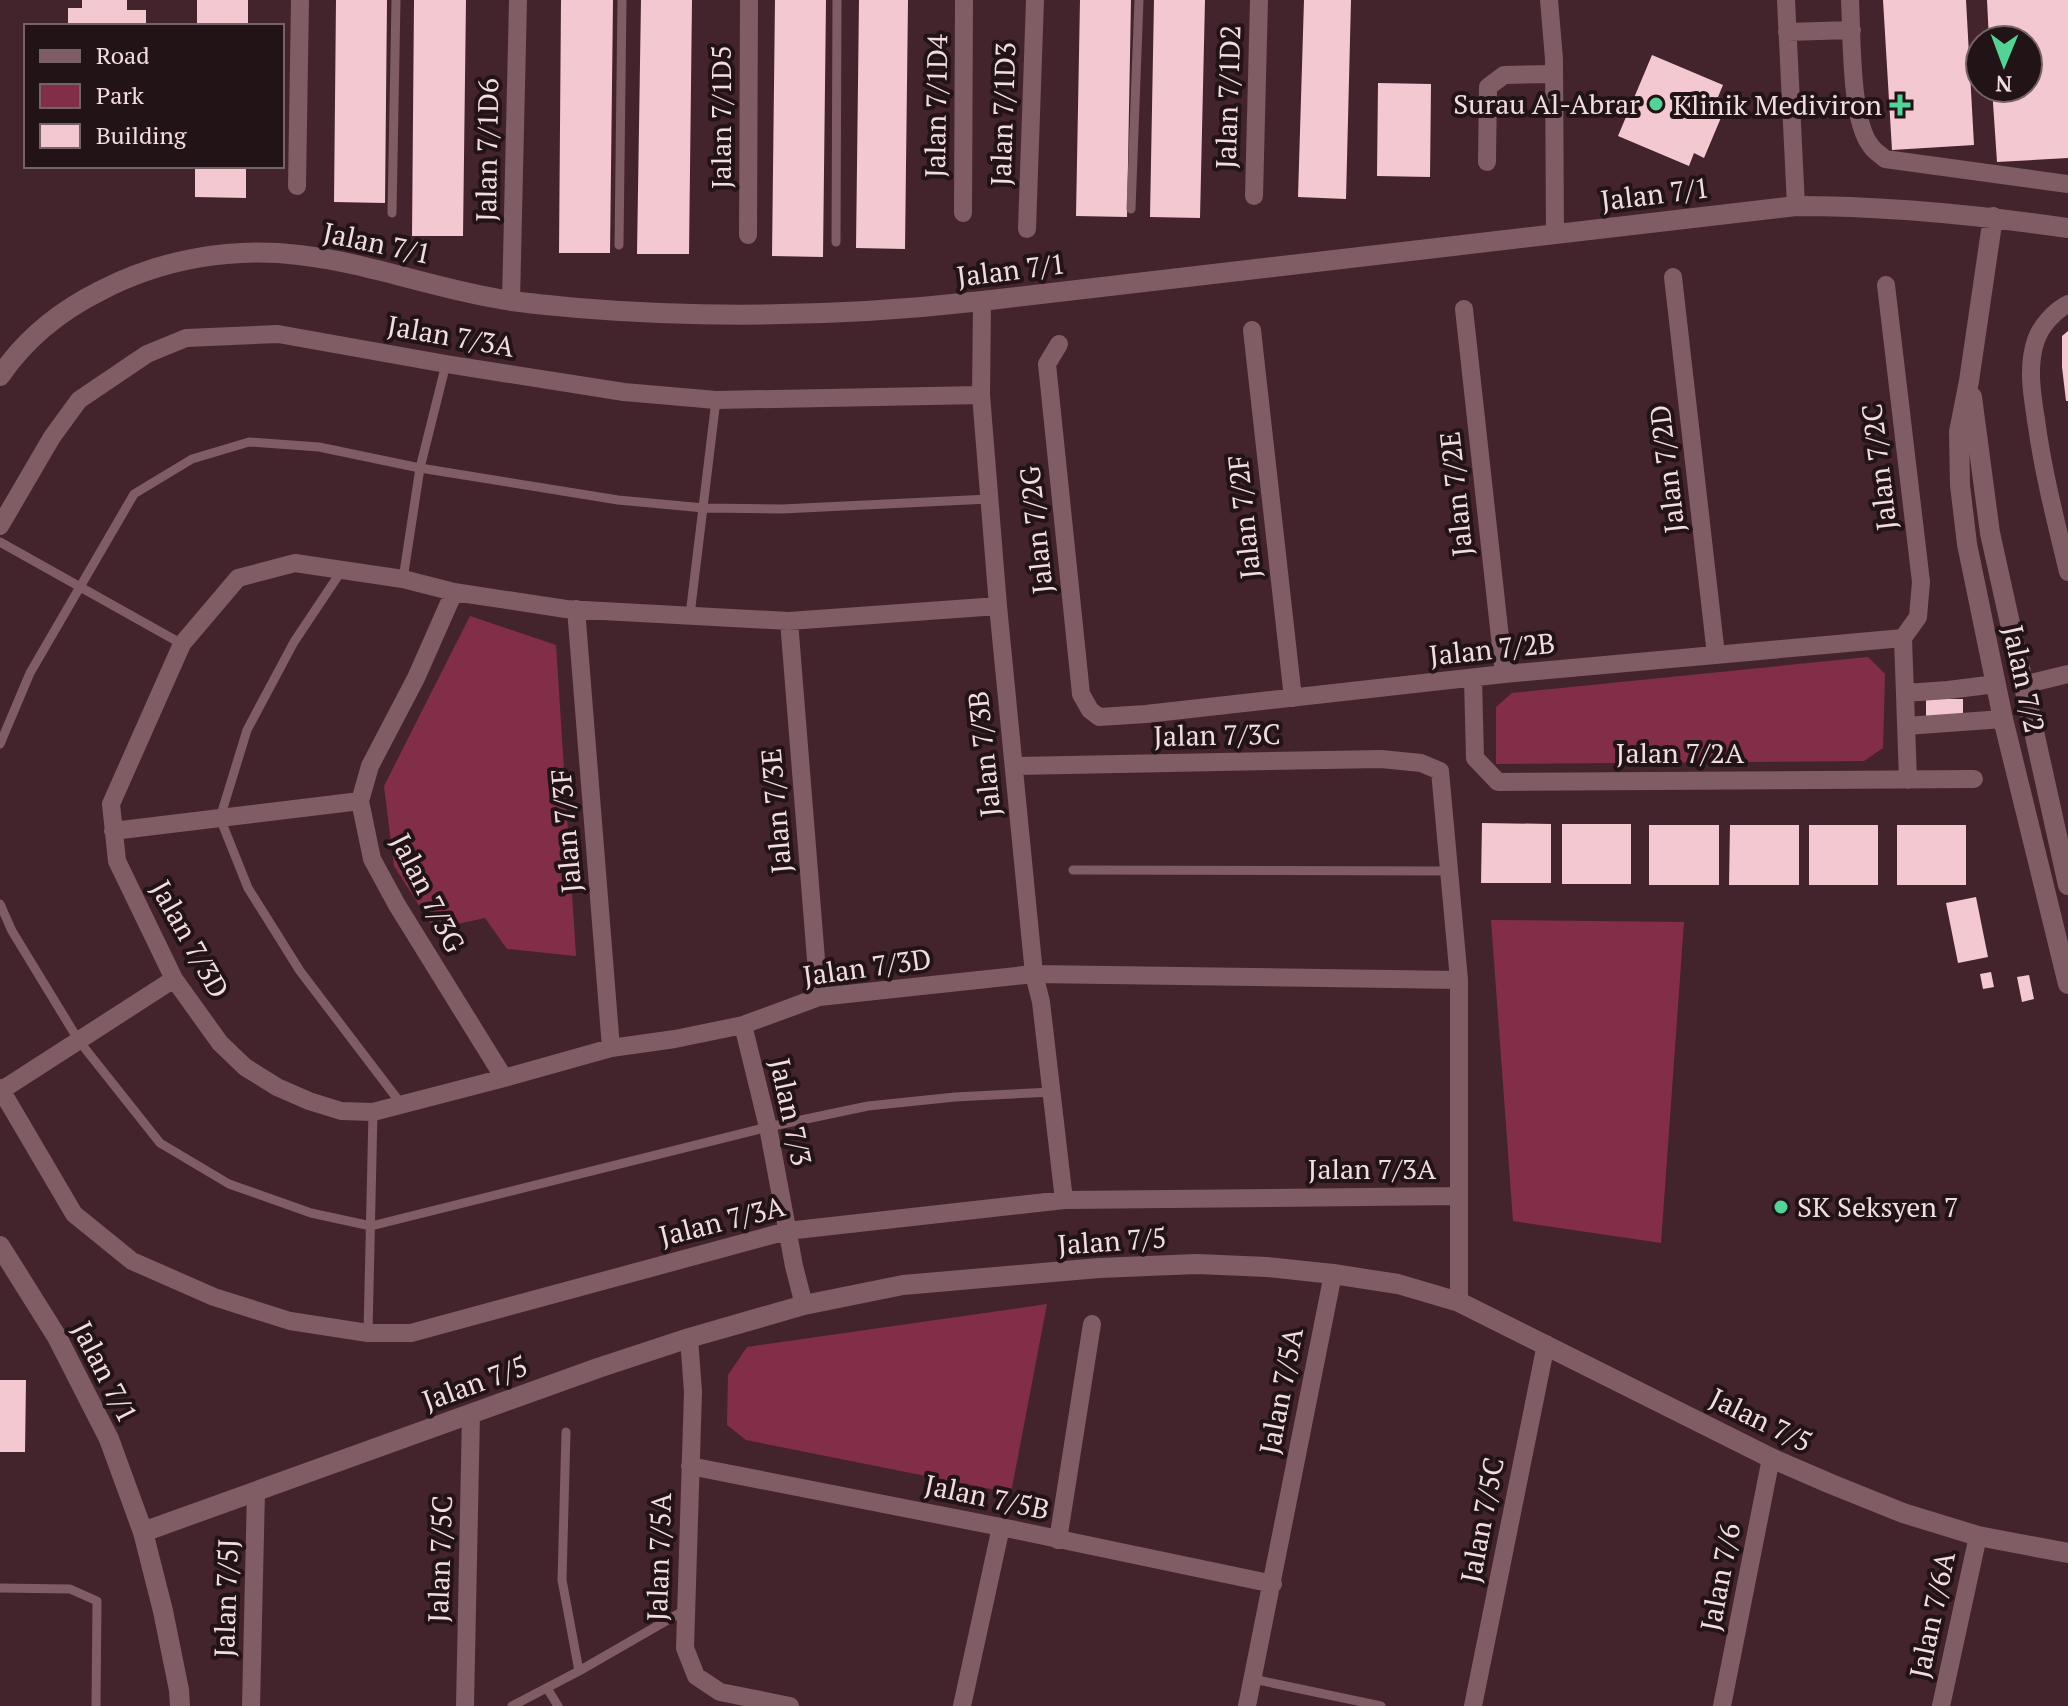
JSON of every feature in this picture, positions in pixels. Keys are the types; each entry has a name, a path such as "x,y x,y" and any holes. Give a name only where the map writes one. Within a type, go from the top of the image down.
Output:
{"street":[{"path":"297,186 300,0"},
{"name":"Jalan 7/1D6","path":"511,301 518,0"},
{"name":"Jalan 7/1D5","path":"748,235 749,0"},
{"name":"Jalan 7/1D4","path":"963,213 964,0"},
{"name":"Jalan 7/1D3","path":"1027,229 1035,0"},
{"name":"Jalan 7/1D2","path":"1254,196 1259,0"},
{"path":"1549,0 1554,74 1555,233"},
{"path":"1786,0 1796,206"},
{"path":"1850,0 1856,101 1861,127 1870,146 1885,159 2068,184"},
{"path":"1787,32 1852,30"},
{"path":"1487,162 1488,87 1504,75 1554,74"},
{"name":"Jalan 7/1","path":"0,376 12,358 44,327 76,303 119,281 175,262 230,253 299,255 511,301 652,313 770,314 929,307 1796,206 1851,206 1993,217 2068,228"},
{"name":"Jalan 7/2","path":"1993,217 1959,432 1960,485 1967,544 2003,719 2068,984"},
{"name":"Jalan 7/2D","path":"1673,277 1716,655"},
{"name":"Jalan 7/2C","path":"1886,285 1921,582 1918,617 1903,638"},
{"name":"Jalan 7/3B","path":"982,301 981,395 998,606 1034,974 1041,1002 1064,1200"},
{"path":"2068,304 2047,320 2036,339 2031,390 2041,457 2068,572"},
{"name":"Jalan 7/2E","path":"1464,309 1504,674"},
{"name":"Jalan 7/2F","path":"1252,330 1293,698"},
{"name":"Jalan 7/3A","path":"0,526 52,437 79,400 147,354 186,338 278,334 624,392 716,400 981,395"},
{"name":"Jalan 7/2G","path":"1059,344 1047,364 1081,694 1090,710"},
{"name":"Jalan 7/2","path":"1969,381 1990,533 2068,885"},
{"name":"Jalan 7/3D","path":"998,606 789,621 576,609 454,592 403,579 295,563 238,578 182,644 111,804 117,861 174,979 220,1043 245,1067 277,1087 341,1111 373,1112 611,1048 743,1025 819,997 1034,974 1459,980"},
{"name":"Jalan 7/3G","path":"454,592 416,678 370,766 360,801 372,859 390,894 504,1078"},
{"name":"Jalan 7/3F","path":"576,609 611,1048"},
{"name":"Jalan 7/3E","path":"789,621 819,997"},
{"path":"1903,638 1908,780"},
{"name":"Jalan 7/2B","path":"1090,710 1099,717 1112,717 1504,674 1903,638"},
{"path":"2023,685 2068,674"},
{"name":"Jalan 7/2A","path":"1473,679 1475,758 1498,782 1974,779"},
{"path":"1905,693 1996,684"},
{"path":"1906,726 2003,719"},
{"name":"Jalan 7/3C","path":"1014,766 1381,759 1421,763 1440,771 1450,871"},
{"path":"113,831 360,801"},
{"path":"1450,871 1459,980 1459,1196"},
{"path":"1,1089 174,979"},
{"name":"Jalan 7/3","path":"743,1025 768,1127 804,1305"},
{"name":"Jalan 7/3A","path":"1,1089 74,1214 132,1261 214,1297 290,1321 368,1333 411,1333 787,1231 1064,1200 1459,1196 1459,1302"},
{"name":"Jalan 7/1","path":"0,1246 57,1337 109,1439 143,1532 163,1611 180,1706"},
{"name":"Jalan 7/5","path":"143,1532 598,1368 804,1305 903,1285 1099,1268 1197,1264 1333,1274 1398,1284 1459,1302 1771,1458 1903,1513 1978,1536 2068,1553"},
{"name":"Jalan 7/5A","path":"1247,1706 1333,1274"},
{"path":"1058,1540 1092,1324"},
{"name":"Jalan 7/5A","path":"689,1338 693,1392 685,1648 696,1676 720,1692 790,1706"},
{"name":"Jalan 7/5C","path":"1473,1706 1546,1344"},
{"name":"Jalan 7/5C","path":"465,1706 471,1414"},
{"name":"Jalan 7/6","path":"1722,1706 1771,1458"},
{"name":"Jalan 7/5B","path":"690,1466 1273,1584"},
{"name":"Jalan 7/5J","path":"251,1706 256,1491"},
{"path":"962,1706 1001,1527"},
{"name":"Jalan 7/6A","path":"1941,1706 1978,1536"}],"lane":[{"path":"392,213 396,0"},
{"path":"619,245 622,0"},
{"path":"836,242 837,0"},
{"path":"1131,209 1139,0"},
{"path":"403,579 420,468 446,364"},
{"path":"690,615 716,400"},
{"path":"0,744 30,673 134,494 192,459 249,442 319,447 420,468 618,500 704,508 782,509 989,499"},
{"path":"0,542 182,644"},
{"path":"342,570 294,642 247,730 220,818 248,888 300,971 402,1105"},
{"path":"1073,870 1450,871"},
{"path":"0,904 12,931 79,1041 160,1143 229,1184 311,1213 371,1226 768,1127 868,1106 1052,1092"},
{"path":"368,1333 373,1112"},
{"path":"566,1432 562,1580 579,1671"},
{"path":"0,1588 70,1589 97,1601 96,1706"},
{"path":"512,1706 685,1610"},
{"path":"1253,1679 1359,1704 1381,1706"},
{"path":"547,1688 558,1706"}],"green space":[{"path":"470,616 556,645 576,956 507,949 485,918 434,929 394,866 384,786"},
{"path":"1868,657 1885,674 1883,748 1864,761 1496,764 1496,707 1512,693"},
{"path":"1491,920 1684,922 1661,1243 1513,1221"},
{"path":"1047,1304 1011,1493 746,1440 727,1425 728,1375 747,1347"}],"building":[{"path":"82,0 127,0 127,10 146,10 146,24 68,24 68,8 82,8"},
{"path":"197,0 248,0 248,24 197,24"},
{"path":"336,0 387,0 385,203 334,202"},
{"path":"414,0 466,0 463,236 412,236"},
{"path":"561,0 613,0 610,253 559,253"},
{"path":"641,0 692,0 689,254 637,254"},
{"path":"775,0 826,0 823,257 772,256"},
{"path":"859,0 908,0 905,249 856,248"},
{"path":"1080,0 1131,0 1127,217 1076,216"},
{"path":"1154,0 1205,0 1200,218 1150,217"},
{"path":"1304,0 1351,0 1346,199 1298,197"},
{"path":"1883,0 1966,0 1964,104 1972,104 1974,145 1892,150"},
{"path":"1987,0 2068,0 2068,158 1997,162 1993,104 2044,104 2044,24 1988,24"},
{"path":"1652,55 1723,85 1718,97 1728,101 1704,158 1694,153 1689,166 1618,136"},
{"path":"1378,83 1431,84 1430,177 1377,176"},
{"path":"195,168 246,168 246,198 195,197"},
{"path":"2068,331 2068,401 2066,401 2062,336"},
{"path":"1926,699 1963,699 1963,717 1926,717"},
{"path":"1482,823 1551,824 1551,883 1481,883"},
{"path":"1562,824 1631,824 1631,884 1562,884"},
{"path":"1649,825 1719,825 1719,885 1649,885"},
{"path":"1730,825 1799,825 1799,885 1729,885"},
{"path":"1809,825 1878,825 1878,885 1809,885"},
{"path":"1897,825 1966,825 1966,885 1897,885"},
{"path":"1976,897 1988,957 1958,963 1946,903"},
{"path":"1991,972 1994,987 1983,989 1980,974"},
{"path":"2029,975 2034,999 2022,1002 2017,977"},
{"path":"0,1380 26,1380 25,1452 0,1452"}],"place":[{"name":"Surau Al-Abrar","path":"1656,104"},
{"name":"Klinik Mediviron","path":"1900,105"},
{"name":"SK Seksyen 7","path":"1781,1207"}]}
